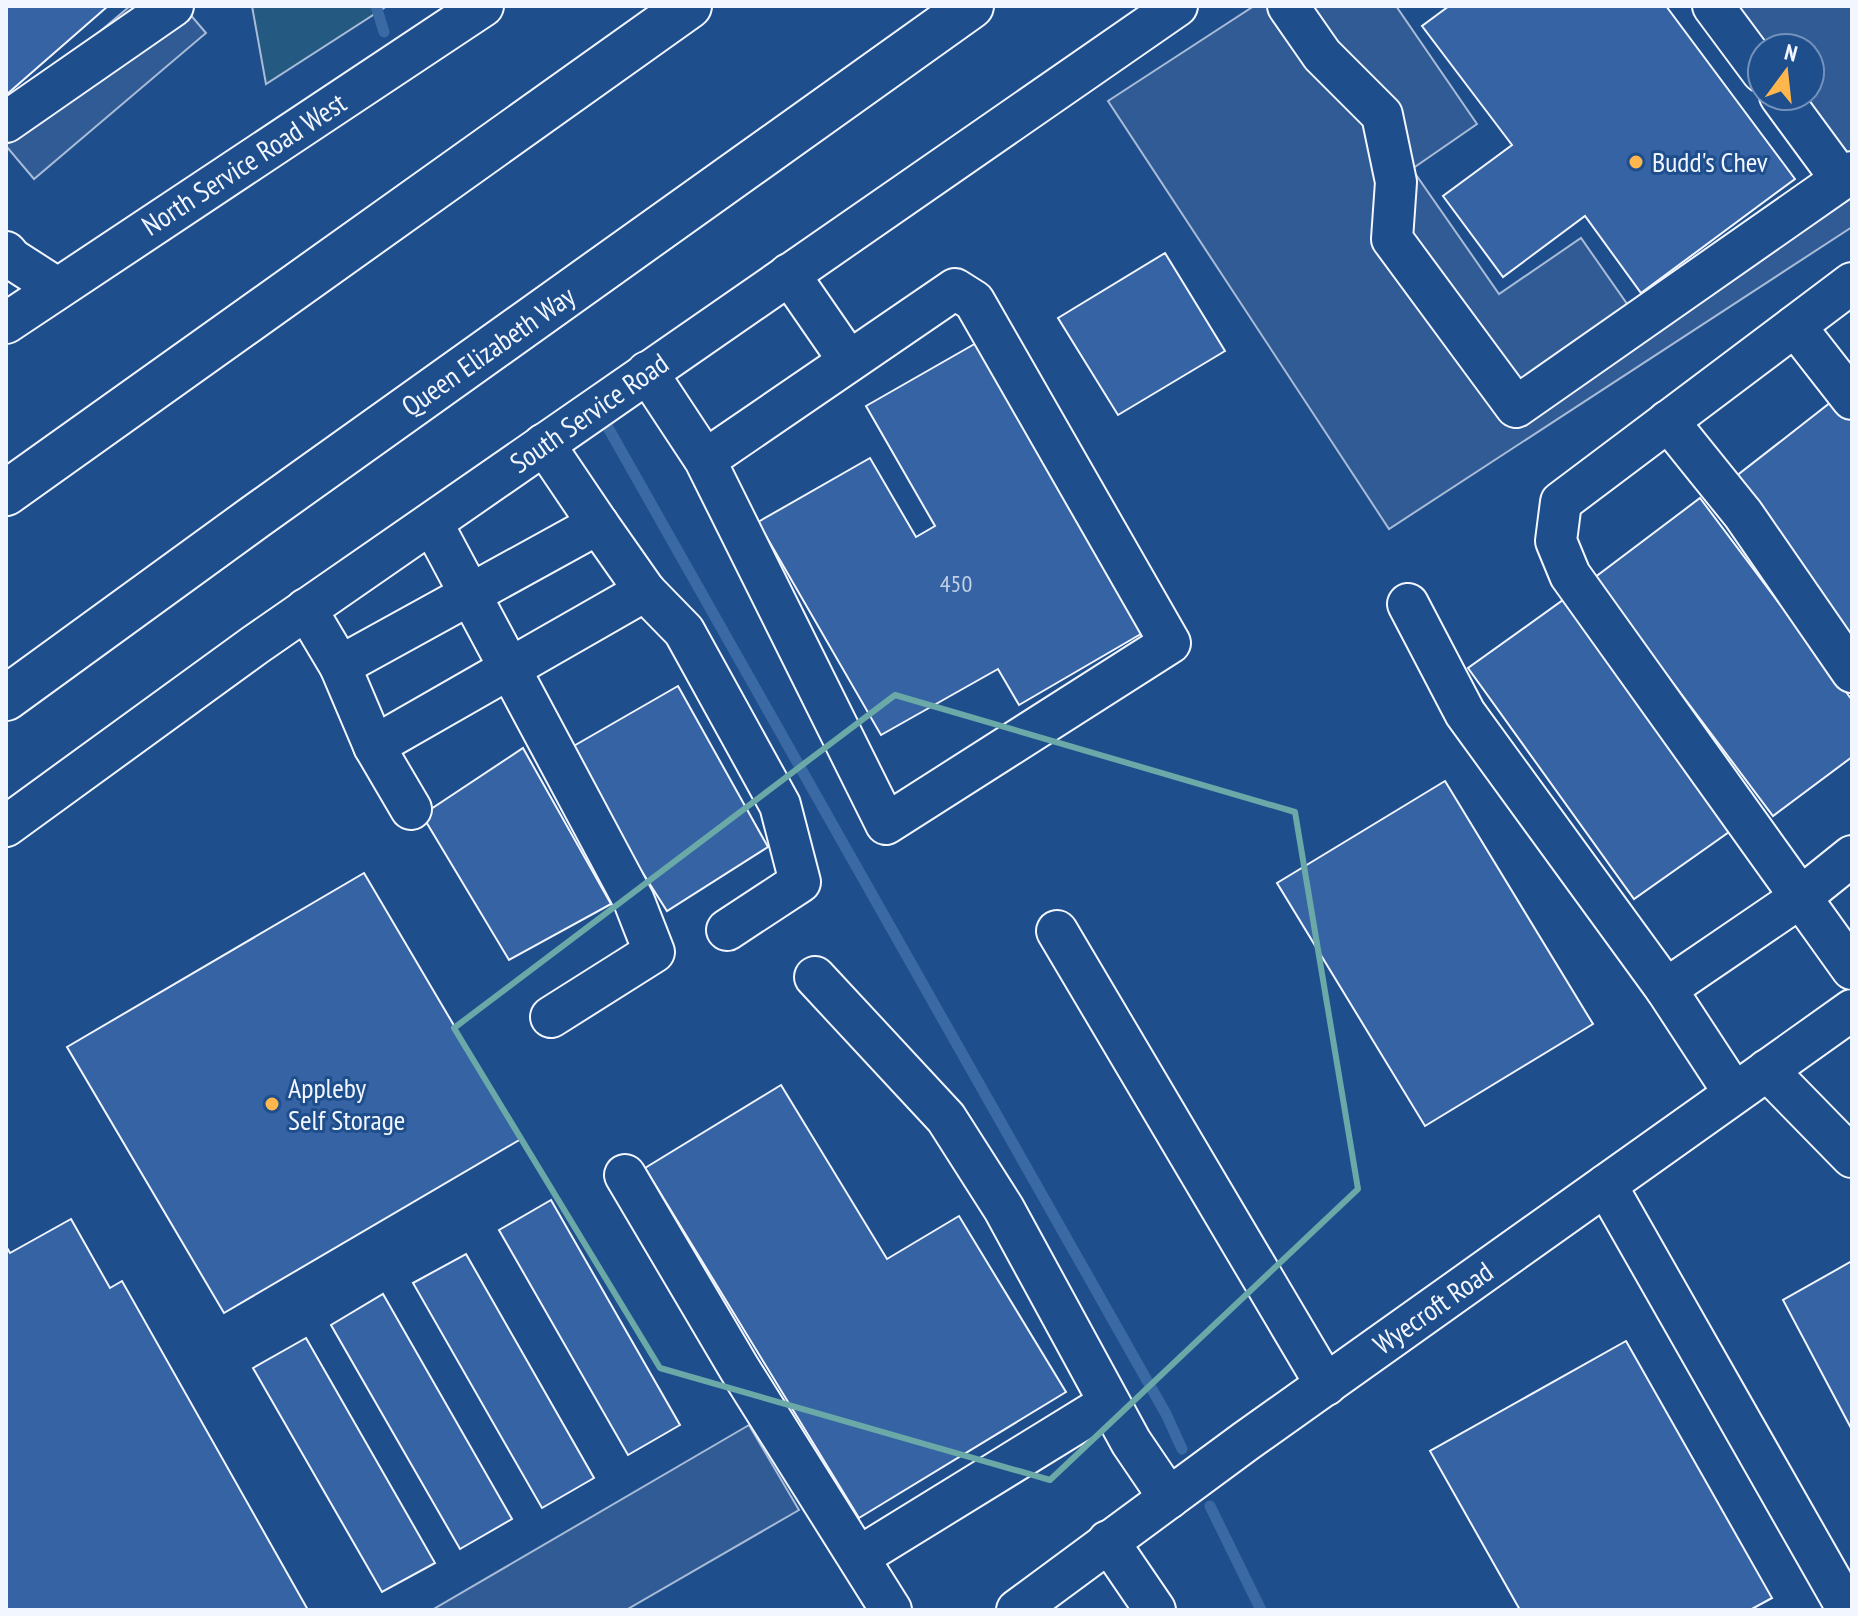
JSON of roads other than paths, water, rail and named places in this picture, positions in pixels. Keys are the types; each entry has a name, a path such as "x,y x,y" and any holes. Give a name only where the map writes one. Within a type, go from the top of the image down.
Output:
{"highway":[{"path":"6,493 689,6"},
{"name":"Queen Elizabeth Way","path":"6,698 971,6"}],"street":[{"path":"6,122 173,6"},
{"name":"North Service Road West","path":"6,323 483,6"},
{"name":"South Service Road","path":"6,826 306,609 1177,6"},
{"path":"1288,6 1322,55 1382,115 1396,182 1392,239 1516,407 1847,176 1793,112"},
{"path":"1713,6 1746,50"},
{"path":"6,252 57,288"},
{"path":"789,274 849,361"},
{"path":"1852,283 1561,502 1556,541 1570,575 1852,969"},
{"path":"647,372 705,460 886,824 1170,643 974,301 955,289 705,460"},
{"path":"1795,326 1852,399"},
{"path":"1668,421 1743,514 1852,672"},
{"path":"544,444 645,591 684,631 780,805 800,882 727,930"},
{"path":"432,523 634,901 654,952 551,1017"},
{"path":"340,666 598,524"},
{"path":"374,746 645,591"},
{"path":"1408,604 1465,713 1666,989 1734,1093"},
{"path":"306,609 340,666 374,746 411,809"},
{"path":"1666,989 1801,897 1852,856"},
{"path":"1057,931 1326,1385"},
{"path":"815,977 946,1118 1004,1209 1131,1442 1169,1498"},
{"name":"Wyecroft Road","path":"1027,1607 1108,1541 1852,1010"},
{"path":"1767,1070 1852,1157"},
{"path":"625,1175 739,1368 891,1610"},
{"path":"1606,1185 1848,1610"},
{"path":"859,1557 1109,1403"},
{"path":"1108,1541 1155,1610"}],"waterway":[{"path":"376,6 384,32"},
{"path":"602,417 1166,1414 1182,1449"},
{"path":"1210,1506 1261,1610"}],"place":[{"name":"Budd's Chev","path":"1636,162"},
{"name":"Appleby Self Storage","path":"272,1104"}]}
